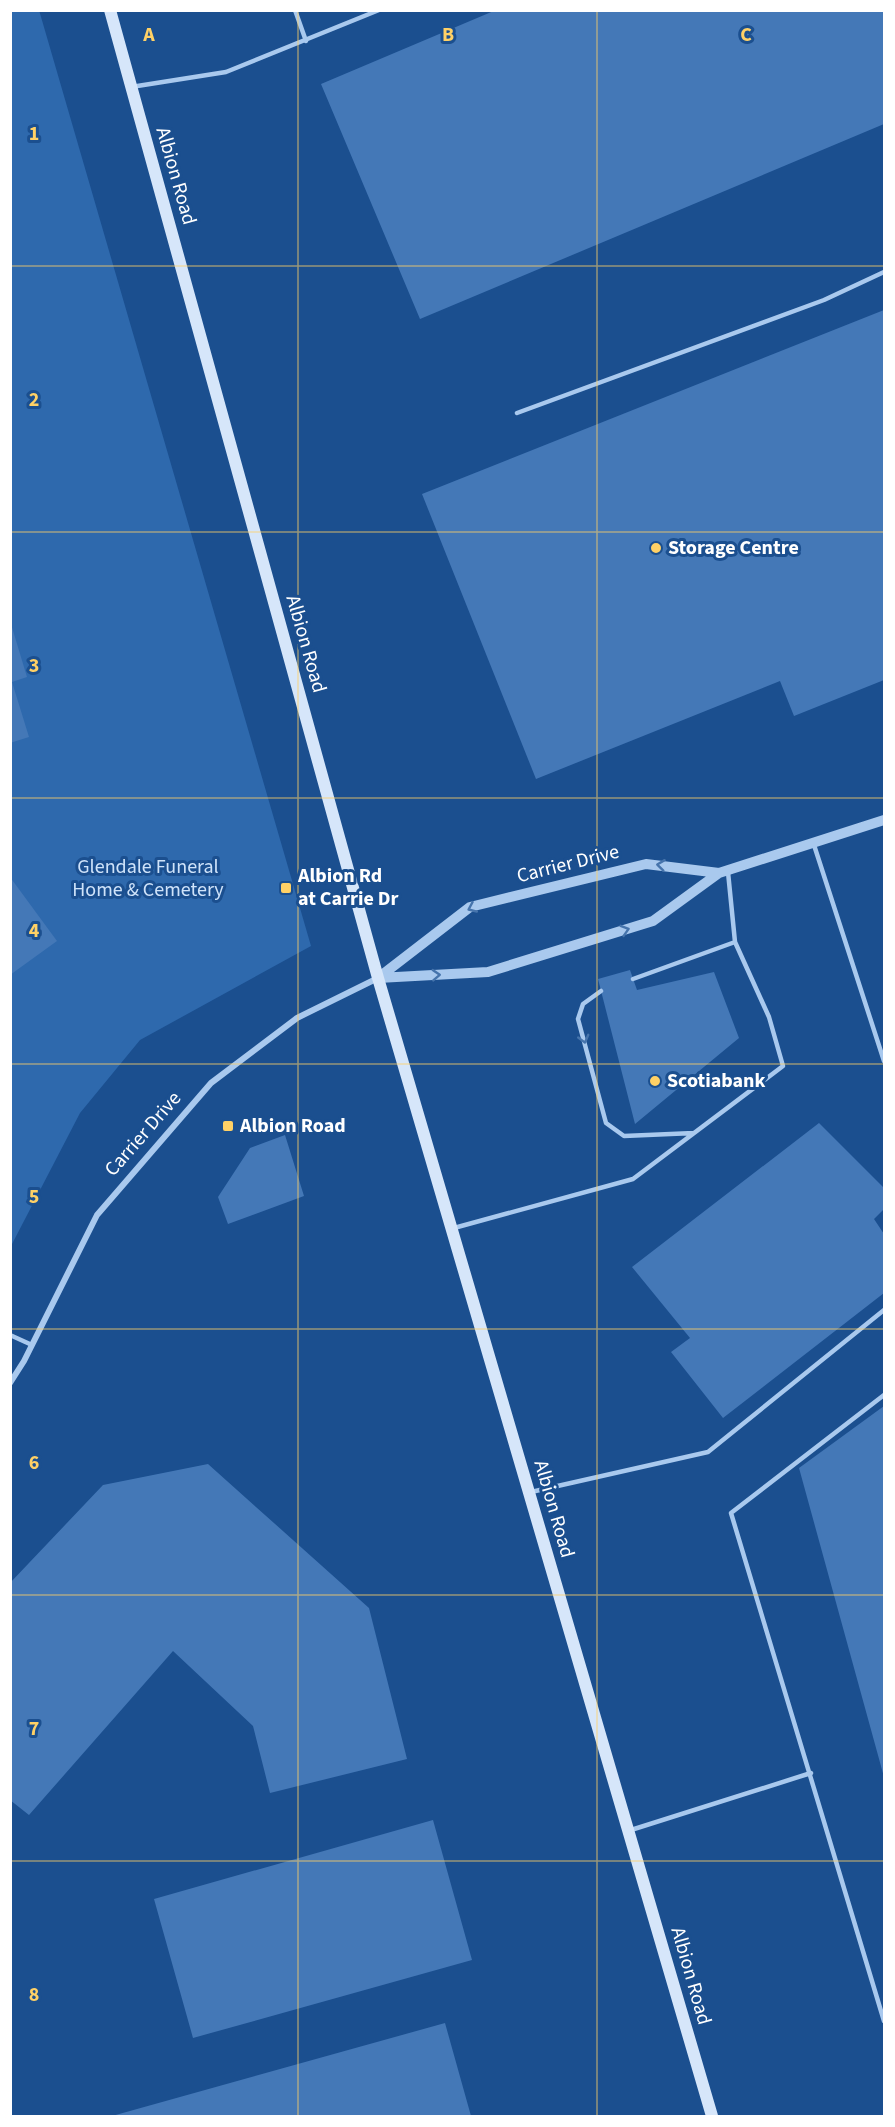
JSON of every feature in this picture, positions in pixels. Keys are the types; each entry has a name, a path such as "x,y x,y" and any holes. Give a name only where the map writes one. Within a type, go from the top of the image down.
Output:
{"main road":[{"name":"Albion Road","path":"110,10 378,978 712,2116"}],"street":[{"name":"Carrier Drive","path":"378,978 488,972 653,921 723,871 885,820"},
{"name":"Carrier Drive","path":"10,1383 32,1345 98,1215 211,1083 297,1018 378,978 470,907 646,864 723,871"}],"lane":[{"path":"295,10 306,41"},
{"path":"131,87 226,72 379,10"},
{"path":"517,413 824,300 885,272"},
{"path":"813,842 885,1061"},
{"path":"451,1228 633,1179 783,1066 769,1017 735,942 723,871"},
{"path":"633,979 735,942"},
{"path":"601,991 583,1005 578,1019 606,1123 624,1136 696,1133"},
{"path":"529,1493 708,1452 885,1310"},
{"path":"10,1335 32,1345"},
{"path":"885,1395 731,1513 885,2020"},
{"path":"628,1831 811,1773"}],"green space":[{"name":"Glendale Funeral Home & Cemetery","path":"39,10 311,946 140,1040 80,1113 11,1246 10,11"}],"building":[{"path":"496,10 884,10 884,124 420,319 321,84"},
{"path":"884,310 884,680 794,716 780,681 536,779 422,494"},
{"path":"11,624 27,677 12,682 29,737 10,743"},
{"path":"10,877 57,941 10,975"},
{"name":"Scotiabank","path":"630,970 637,990 714,972 739,1038 635,1124 598,979"},
{"path":"819,1123 884,1188 884,1209 874,1219 884,1234 884,1293 723,1418 671,1352 690,1338 632,1267"},
{"path":"285,1135 304,1196 228,1224 218,1197 250,1148"},
{"path":"884,1406 884,1777 799,1468"},
{"path":"208,1464 369,1608 407,1759 270,1793 253,1726 173,1651 29,1815 10,1800 10,1583 103,1485"},
{"path":"433,1820 472,1960 193,2038 154,1899"},
{"path":"445,2023 471,2116 112,2116"}],"place":[{"name":"Storage Centre","path":"656,548"},
{"name":"Albion Rd at Carrie Dr","path":"286,888"},
{"name":"Scotiabank","path":"655,1081"},
{"name":"Albion Road","path":"228,1126"}]}
